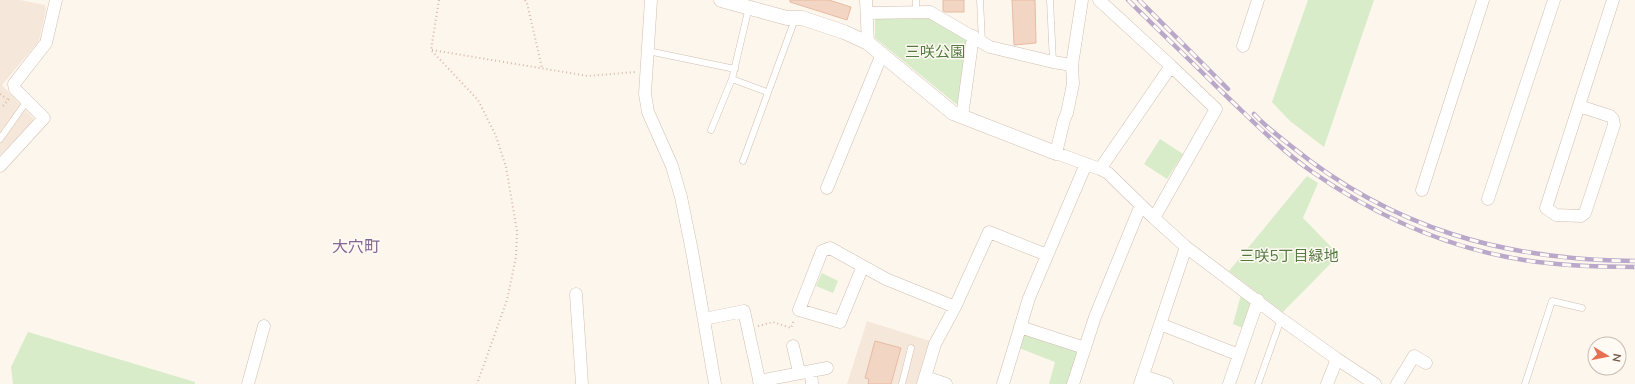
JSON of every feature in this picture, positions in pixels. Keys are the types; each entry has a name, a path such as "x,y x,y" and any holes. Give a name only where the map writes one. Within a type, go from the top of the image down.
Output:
{"street":[{"path":"0,166 44,118 16,89 14,84 46,43 56,0"},
{"path":"651,0 648,51 645,72 645,94 648,112 672,166 681,197 715,384"},
{"path":"721,0 787,18 802,18 844,32 868,43 953,113 1108,173 1186,247 1337,359 1375,384"},
{"path":"866,0 868,43"},
{"path":"1056,153 1073,84 1072,65 1082,0"},
{"path":"1099,0 1216,109 1154,218"},
{"path":"1243,46 1258,0"},
{"path":"1422,190 1484,0"},
{"path":"1488,199 1554,0"},
{"path":"1579,106 1610,116 1613,119 1614,125 1585,213 1581,216 1556,215 1546,208 1613,0"},
{"path":"867,13 916,6 930,12 978,39 990,48 1072,65"},
{"path":"962,117 978,39"},
{"path":"827,188 882,54"},
{"path":"1100,169 1171,66"},
{"path":"1003,384 1029,298 1086,164"},
{"path":"1073,384 1095,317 1141,205"},
{"path":"946,384 924,380 935,344 955,307 989,232 1047,254"},
{"path":"1167,384 1141,380 1186,247"},
{"path":"863,266 840,322 799,310 822,251 830,248 863,266 886,279 955,307"},
{"path":"576,294 582,384"},
{"path":"1229,384 1258,300"},
{"path":"704,319 744,311 759,382 805,371 827,368"},
{"path":"1160,324 1239,355"},
{"path":"248,384 264,326"},
{"path":"1020,327 1084,348"},
{"path":"793,346 812,384"},
{"path":"1397,384 1414,356 1426,363"},
{"path":"1327,384 1337,359"}],"lane":[{"path":"978,39 980,0"},
{"path":"1050,0 1053,62"},
{"path":"711,130 732,79 749,7"},
{"path":"743,161 795,18"},
{"path":"648,51 735,69"},
{"path":"732,79 767,92"},
{"path":"0,139 27,101"},
{"path":"1525,384 1552,301 1582,308"},
{"path":"1258,384 1282,319"},
{"path":"902,384 911,348"}],"path":[{"path":"431,50 439,0"},
{"path":"525,0 527,3 542,68"},
{"path":"431,50 588,76 645,72"},
{"path":"431,50 478,100 496,136 506,167 517,231 516,257 507,300 477,384"},
{"path":"0,94 8,100"},
{"path":"748,329 773,322 791,328 799,310"}],"shaded area":[{"path":"0,0 20,0 45,5 46,10 39,41 2,85 34,119 0,160"},
{"path":"867,321 930,341 918,384 847,384"}],"green space":[{"path":"1308,0 1374,0 1324,147 1290,121 1272,102"},
{"name":"三咲公園","path":"927,15 969,38 960,102 956,104 875,38 875,20 879,18"},
{"path":"1160,139 1183,154 1167,179 1144,164"},
{"name":"三咲5丁目緑地","path":"1307,176 1318,183 1303,218 1339,255 1283,312 1229,271"},
{"path":"822,273 838,281 833,293 816,286"},
{"path":"1241,295 1250,301 1251,307 1245,329 1233,324"},
{"path":"28,332 195,382 195,384 13,384 11,367"},
{"path":"1027,333 1077,348 1079,353 1069,384 1049,384 1055,362 1019,348 1023,336"}],"building":[{"path":"790,0 829,0 851,7 847,20 790,2"},
{"path":"943,0 964,0 964,12 943,11"},
{"path":"1012,0 1035,0 1036,43 1014,45"},
{"path":"875,341 901,348 891,384 868,384 869,379 865,378"}],"railway":[{"path":"1128,0 1276,143 1311,171 1360,202 1412,228 1495,255 1552,264 1635,267"},
{"path":"1139,0 1228,89"},
{"path":"1254,114 1276,135 1330,175 1370,199 1410,219 1452,234 1496,246 1541,254 1587,259 1635,261"}],"district":[{"name":"大穴町","path":"356,246"}]}
